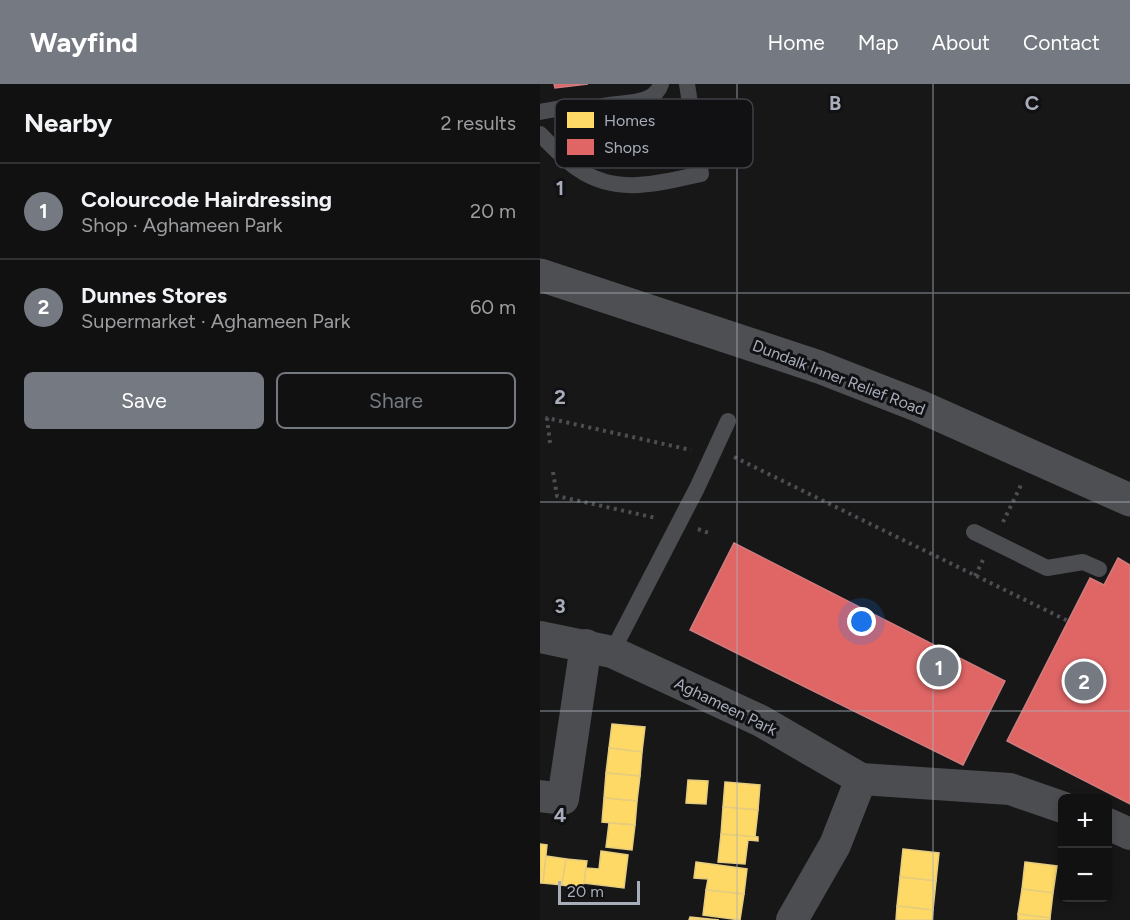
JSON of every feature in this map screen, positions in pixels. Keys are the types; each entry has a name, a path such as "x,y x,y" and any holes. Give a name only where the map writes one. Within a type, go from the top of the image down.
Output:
{"main road":[{"name":"Dundalk Inner Relief Road","path":"540,275 819,367 919,406 1130,500"}],"street":[{"name":"Aghameen Park","path":"540,637 599,648 761,721 861,779 1010,789 1058,806"},
{"path":"540,796 563,799 599,648"},
{"path":"792,920 835,845 861,779"},
{"path":"1112,826 1130,834"}],"lane":[{"path":"640,99 650,97 659,91 661,84"},
{"path":"687,84 689,99"},
{"path":"540,112 555,109"},
{"path":"540,134 555,148"},
{"path":"577,168 609,184 642,187 701,174 700,168"},
{"path":"599,648 679,523 728,421"},
{"path":"974,532 1047,568 1083,562 1099,569"}],"path":[{"path":"550,443 547,418 712,456 733,456 1068,621"},
{"path":"553,472 557,496 679,523 709,533"}],"building: Homes":[{"path":"612,724 645,727 642,752 609,748"},
{"path":"609,748 642,752 640,776 606,773"},
{"path":"606,773 640,776 637,801 604,798"},
{"path":"688,780 708,781 706,804 686,803"},
{"path":"725,782 760,785 758,810 723,807"},
{"path":"604,798 637,801 635,825 602,822"},
{"path":"723,807 758,810 755,837 721,834"},
{"path":"609,823 635,825 632,850 606,847"},
{"path":"721,834 758,837 758,841 748,840 745,864 718,862"},
{"path":"540,844 547,845 543,883 540,883"},
{"path":"903,849 939,853 936,881 900,877"},
{"path":"601,851 628,855 624,888 584,883 586,868 599,869"},
{"path":"546,856 566,859 562,885 543,883"},
{"path":"566,859 587,861 583,888 562,885"},
{"path":"696,862 747,869 744,894 706,890 708,879 694,878"},
{"path":"1025,862 1057,866 1053,893 1022,889"},
{"path":"900,877 936,881 933,910 897,906"},
{"path":"1022,889 1053,893 1050,918 1018,914"},
{"path":"706,890 744,894 740,920 703,915"},
{"path":"897,906 933,910 932,920 896,920"},
{"path":"1018,914 1050,918 1050,920 1018,920"},
{"path":"690,917 719,920 689,920"}],"building: Shops":[{"path":"554,84 588,84 555,88"},
{"path":"734,543 1005,681 963,765 690,630"},
{"path":"1118,558 1130,565 1130,804 1007,741 1090,578 1104,585"}],"place":[{"name":"Colourcode Hairdressing","path":"939,667"},
{"name":"Dunnes Stores","path":"1084,681"}]}
